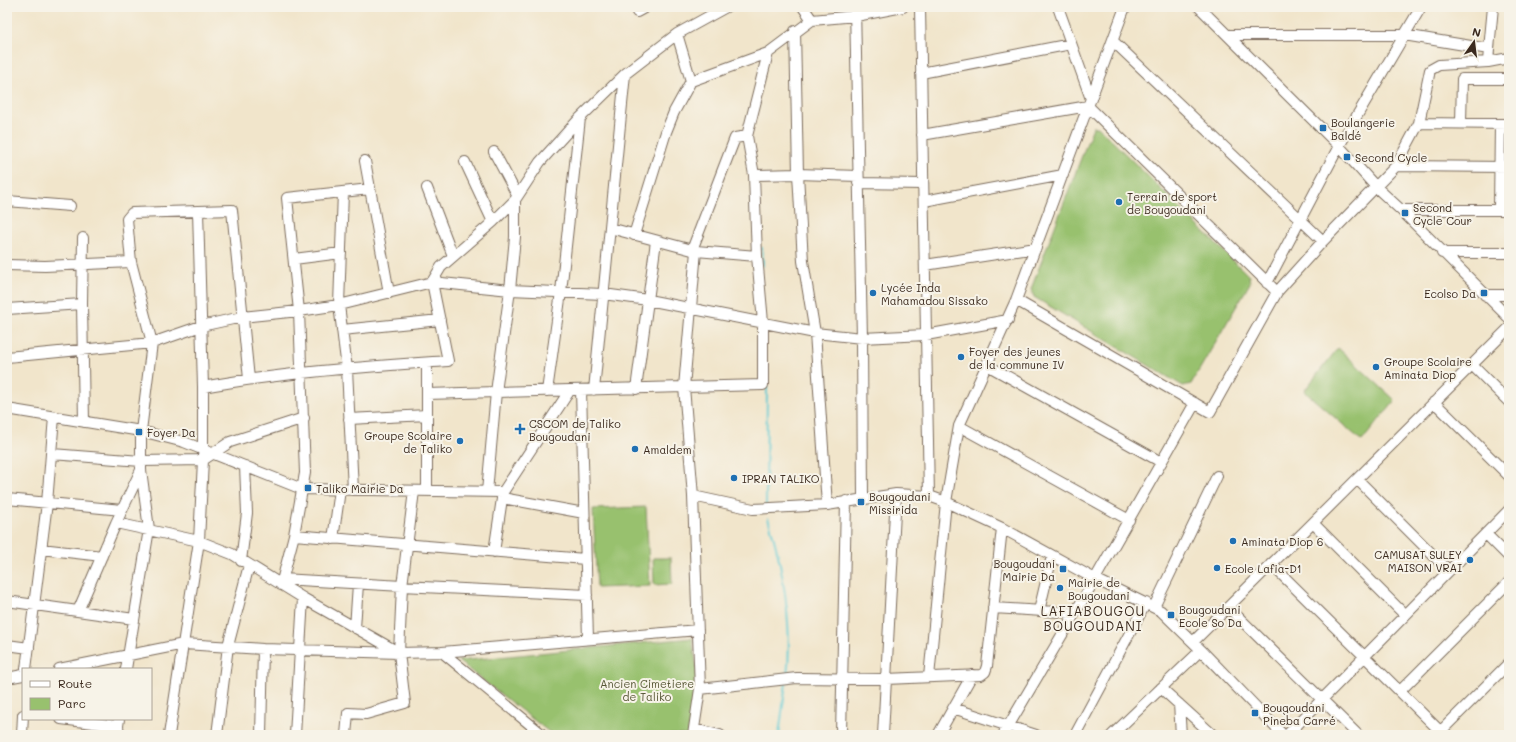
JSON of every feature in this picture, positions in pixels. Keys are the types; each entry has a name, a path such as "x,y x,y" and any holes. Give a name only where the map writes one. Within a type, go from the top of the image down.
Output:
{"street":[{"path":"203,387 249,379 347,368 448,361 432,282 440,267 493,222 516,197 540,162 580,118 625,74 677,34 726,7"},
{"path":"803,7 812,20"},
{"path":"634,235 666,132 674,112 691,81 768,52 812,20 855,12 903,7"},
{"path":"920,7 929,496"},
{"path":"1058,7 1089,102 1277,292"},
{"path":"929,677 946,502 959,426 1016,300 1125,7"},
{"path":"1199,7 1339,146 1376,187 1509,318"},
{"path":"1267,282 1339,146 1421,7"},
{"path":"1488,62 1493,7"},
{"path":"855,12 862,338 863,499"},
{"path":"796,31 798,174 803,261 815,333 827,505"},
{"path":"677,34 691,81"},
{"path":"1228,35 1404,35 1490,49"},
{"path":"1113,40 1323,241"},
{"path":"921,73 1071,44"},
{"path":"427,394 763,385 763,322 757,256 754,175 747,136 768,52"},
{"path":"1016,300 1210,412 1277,292 1323,241 1396,166 1419,123 1430,70 1439,65 1488,62 1509,58"},
{"path":"594,390 625,74"},
{"path":"1461,123 1462,79 1509,79"},
{"path":"922,135 1089,102"},
{"path":"547,391 561,292 580,118"},
{"path":"1401,210 1504,210 1504,124 1419,123"},
{"path":"720,735 693,732 700,689 693,496 684,388 694,251 735,138 747,136"},
{"path":"487,492 496,392 510,290 515,237 516,197 494,152"},
{"path":"365,161 389,293"},
{"path":"464,162 493,222"},
{"path":"1396,166 1504,167"},
{"path":"754,175 798,174 923,184"},
{"path":"924,201 1063,175"},
{"path":"427,188 454,256"},
{"path":"281,582 294,535 305,473 299,311 287,198 370,189"},
{"path":"343,192 339,305 347,368 353,490"},
{"path":"7,201 70,206"},
{"path":"126,668 149,529 141,466 141,431 152,343 130,262 127,219 132,213 232,210 249,379"},
{"path":"169,735 199,541 203,449 203,387 198,211"},
{"path":"610,228 694,251 757,256"},
{"path":"83,238 82,304 84,350 84,422"},
{"path":"636,389 656,241"},
{"path":"925,265 1036,248"},
{"path":"1442,252 1509,253"},
{"path":"294,259 341,253"},
{"path":"7,265 45,266 130,262"},
{"path":"7,357 152,343 201,326 242,317 339,305 432,282 510,290 603,294 648,300 815,333 862,338 926,335 1008,320"},
{"path":"1485,295 1509,295"},
{"path":"7,309 82,304"},
{"path":"342,330 440,320"},
{"path":"1193,642 1509,328"},
{"path":"427,363 427,491"},
{"path":"987,365 1161,462"},
{"path":"1472,365 1509,402"},
{"path":"494,552 503,495 570,390"},
{"path":"581,390 588,638"},
{"path":"1434,402 1509,476"},
{"path":"1003,735 1095,579 1195,403"},
{"path":"7,409 141,431 184,442 302,489 487,492 584,513"},
{"path":"349,419 427,415"},
{"path":"26,668 47,503 54,417"},
{"path":"52,454 141,466 202,460 230,442 304,418"},
{"path":"959,426 1129,520"},
{"path":"78,611 141,466"},
{"path":"217,735 228,646 245,563 245,466"},
{"path":"1075,735 1150,605 1217,476"},
{"path":"1357,479 1449,571"},
{"path":"334,539 340,490"},
{"path":"346,735 348,713 366,714 405,703 399,653 402,586 414,491"},
{"path":"693,496 753,509 827,505 896,494 929,496 946,502 1002,528 1095,579 1161,611 1283,735"},
{"path":"883,735 896,494"},
{"path":"7,499 122,510"},
{"path":"841,735 846,502"},
{"path":"1287,735 1509,510"},
{"path":"116,523 199,541 232,554 245,563 281,582 302,598 399,653"},
{"path":"1313,523 1405,615"},
{"path":"700,689 797,678 886,679 981,675 985,672 1002,528"},
{"path":"1486,534 1509,557"},
{"path":"294,535 585,559"},
{"path":"41,550 102,556"},
{"path":"1039,611 1052,556"},
{"path":"1271,564 1400,691 1440,734 1509,663"},
{"path":"281,582 358,584 586,595"},
{"path":"1400,691 1509,582"},
{"path":"355,628 358,584"},
{"path":"295,735 302,598"},
{"path":"7,601 134,619"},
{"path":"1228,607 1358,735"},
{"path":"993,608 1075,613"},
{"path":"71,668 184,644 263,649 399,653 442,652 588,638 698,630"},
{"path":"7,645 29,648"},
{"path":"261,735 263,649"},
{"path":"1112,735 1201,650"},
{"path":"442,652 543,735"},
{"path":"7,678 22,675"},
{"path":"938,735 972,675"},
{"path":"1161,688 1213,735"},
{"path":"1179,704 1181,735"},
{"path":"953,708 1036,735"},
{"path":"22,735 23,720"},
{"path":"69,720 119,727"}],"green space":[{"name":"Terrain de sport de Bougoudani","path":"1093,127 1098,127 1249,276 1250,283 1191,384 1183,386 1034,297 1031,289"},
{"path":"1338,348 1395,400 1362,441 1304,391"},
{"path":"646,507 650,586 597,588 593,509"},
{"path":"653,558 671,558 672,584 654,585"},
{"name":"Ancien Cimetiere de Taliko","path":"692,638 697,669 688,735 553,735 458,661"}],"waterway":[{"path":"762,248 763,266"},
{"path":"766,505 767,386"},
{"path":"768,518 778,556 788,617 789,657 787,677"},
{"path":"779,735 786,683"}],"place":[{"name":"Boulangerie Baldé","path":"1323,128"},
{"name":"Second Cycle","path":"1347,157"},
{"name":"Terrain de sport de Bougoudani","path":"1119,202"},
{"name":"Second Cycle Cour","path":"1405,213"},
{"name":"Lycée Inda Mahamadou Sissako","path":"873,293"},
{"name":"Ecolso Da","path":"1484,293"},
{"name":"Foyer des jeunes de la commune IV","path":"961,357"},
{"name":"Groupe Scolaire Aminata Diop","path":"1376,367"},
{"name":"CSCOM de Taliko Bougoudani","path":"520,429"},
{"name":"Foyer Da","path":"139,432"},
{"name":"Groupe Scolaire de Taliko","path":"460,441"},
{"name":"Amaldem","path":"635,449"},
{"name":"IPRAN TALIKO","path":"734,478"},
{"name":"Taliko Mairie Da","path":"308,488"},
{"name":"Bougoudani Missirida","path":"861,502"},
{"name":"Aminata Diop 6","path":"1233,541"},
{"name":"CAMUSAT SULEY MAISON VRAI","path":"1470,560"},
{"name":"Ecole Lafia-D1","path":"1217,568"},
{"name":"Bougoudani Mairie Da","path":"1063,569"},
{"name":"Mairie de Bougoudani","path":"1060,588"},
{"name":"Bougoudani Ecole So Da","path":"1171,615"},
{"name":"Bougoudani Pineba Carré","path":"1255,713"}],"district":[{"name":"LAFIABOUGOU BOUGOUDANI","path":"1093,618"}]}
